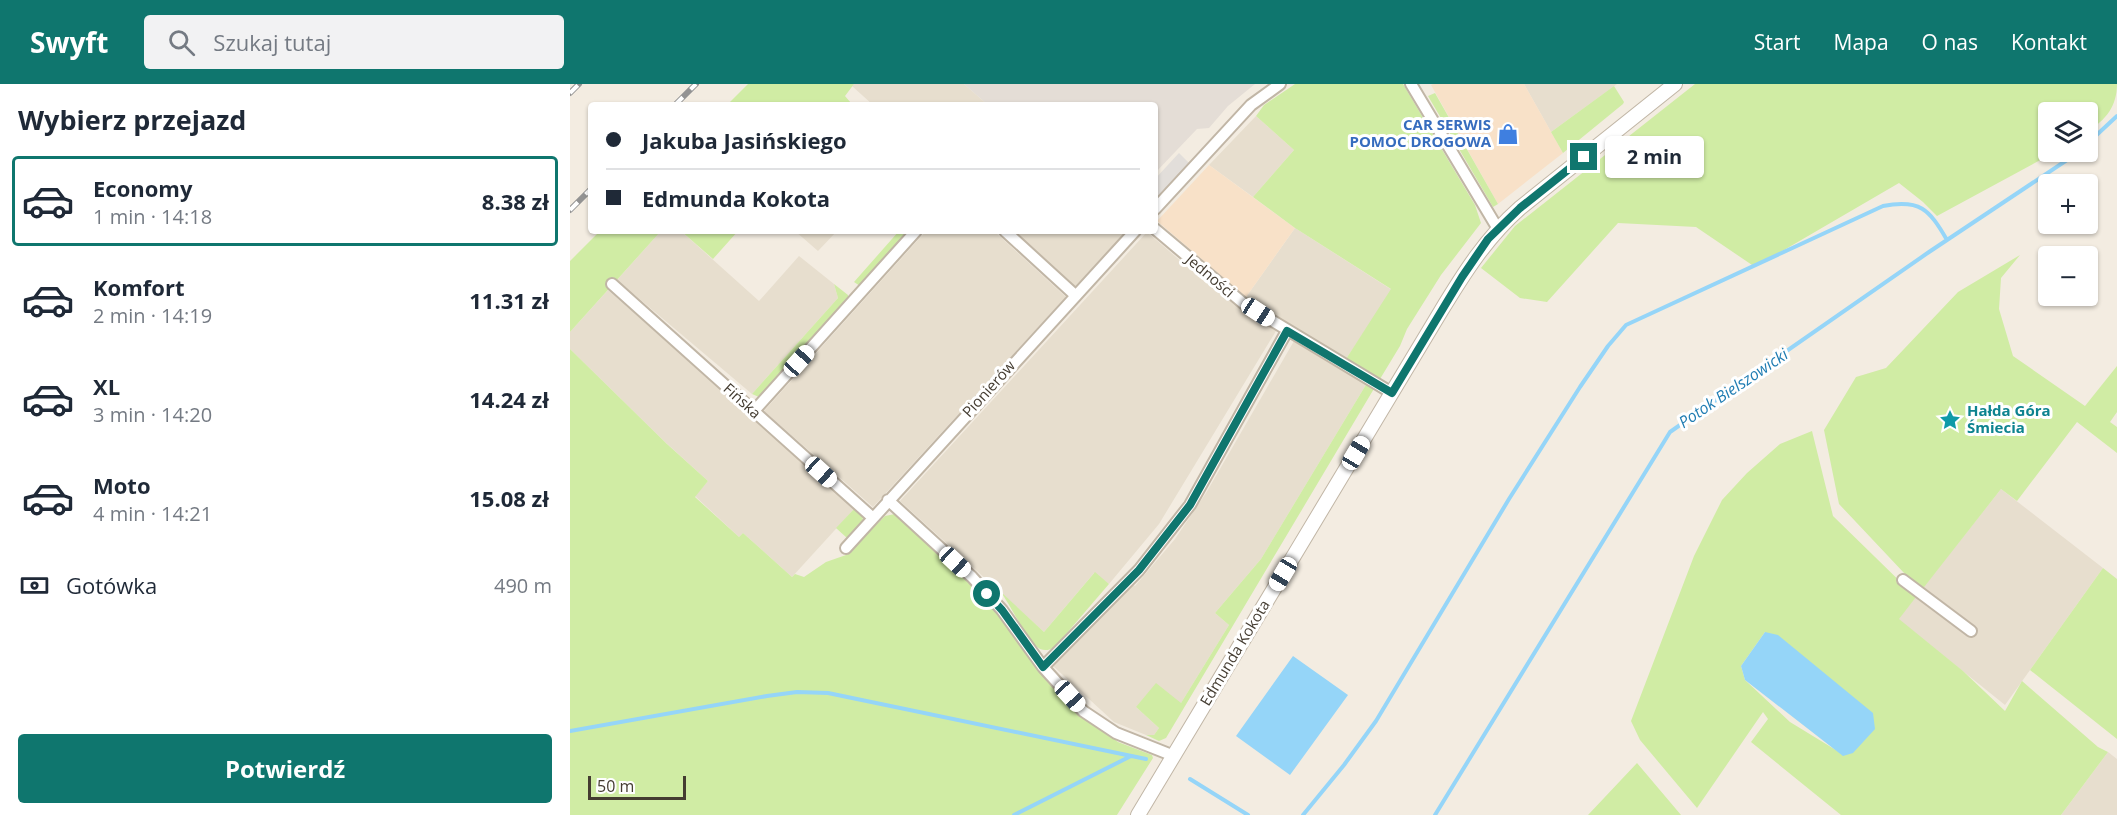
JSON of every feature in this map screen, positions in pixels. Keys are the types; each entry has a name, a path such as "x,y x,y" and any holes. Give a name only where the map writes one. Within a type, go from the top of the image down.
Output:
{"street":[{"path":"1158,206 1251,105 1280,84"},
{"name":"Edmunda Kokota","path":"1138,815 1471,262 1498,229 1530,200 1675,84"},
{"path":"1414,85 1498,229"},
{"name":"Jedności","path":"1158,232 1243,303 1392,393"},
{"path":"754,411 913,234"},
{"path":"1008,234 1076,295"},
{"name":"Pionierów","path":"846,548 1132,234"},
{"name":"Fińska","path":"612,284 872,517"},
{"path":"1043,667 1139,570 1190,505 1287,331"},
{"path":"888,500 972,577 1043,667 1083,711 1116,733 1174,756"},
{"path":"1903,580 1971,631"}],"shaded area":[{"path":"854,84 964,84 985,102 870,102 852,86"},
{"path":"964,84 1255,84 1228,106 1209,128 1197,129 1158,170 1158,102 985,102"},
{"path":"1524,84 1617,84 1551,132"},
{"path":"1524,84 1563,153 1498,204 1431,85"},
{"path":"1256,116 1294,150 1253,197 1209,165"},
{"path":"1179,153 1190,164 1158,199 1158,176"},
{"path":"1209,165 1295,228 1246,297 1158,220"},
{"path":"1295,228 1392,290 1346,359 1289,326 1246,297"},
{"path":"658,234 684,234 759,301 799,256 834,284 838,298 752,394 617,280"},
{"path":"798,234 834,234 818,251"},
{"path":"923,234 997,234 1066,297 873,507 764,411"},
{"path":"1016,234 1125,234 1075,288"},
{"path":"1145,234 1149,234 1211,287 1276,331 1159,524 1109,584 1094,573 1044,632 900,501"},
{"path":"608,290 855,508 792,577 743,533 739,537 695,496 708,481 570,349 570,332"},
{"path":"1294,341 1367,383 1261,559 1215,613 1229,625 1181,703 1136,707 1159,728 1154,735 1146,735 1114,722 1052,665 1132,584 1135,586 1175,539 1206,493"},
{"path":"2001,489 2103,568 2005,705 1898,619"},
{"path":"2108,752 2117,759 2117,815 2061,815"}],"green space":[{"path":"748,84 854,84 845,96 850,102 730,102"},
{"path":"1295,84 1403,84 1475,205 1481,223 1441,275 1407,329 1400,346 1380,379 1346,359 1391,289 1295,228 1253,197 1294,150 1256,116 1264,105"},
{"path":"1695,84 2117,84 2113,106 2098,123 2098,102 2038,102 2038,161 1937,216 1899,183 1755,267 1696,227 1618,223 1547,302 1520,298 1481,268 1515,226"},
{"path":"1614,86 1623,104 1563,153 1551,132"},
{"path":"1435,93 1498,204 1493,207 1428,96"},
{"path":"597,234 658,234 570,332 570,261"},
{"path":"684,234 735,234 713,259"},
{"path":"896,234 905,234 860,286 854,282"},
{"path":"2020,255 2001,278 1999,309 2013,356 2085,406 2117,366 2117,412 2110,422 2117,427 2117,453 2077,422 2017,501 2001,489 1921,591 1839,504 1824,430 1856,377 1886,368 1958,292"},
{"path":"834,284 848,295 848,298 759,397 752,394 838,298"},
{"path":"570,349 708,481 695,497 739,537 743,533 792,577 795,574 804,577 826,562 846,555 885,516 895,514 900,517 998,611 1039,670 1073,706 1118,742 1152,755 1153,758 1117,815 570,815"},
{"path":"1367,383 1375,387 1166,738 1159,741 1146,735 1154,735 1159,728 1136,707 1156,683 1181,703 1229,625 1215,613 1261,559"},
{"path":"1812,431 1833,516 1916,597 1899,619 1963,671 2005,711 2022,681 2098,747 2108,752 2061,815 1841,815 1751,742 1768,719 1763,712 1697,808 1640,740 1631,721 1694,556 1722,500 1747,473 1780,444","holes":["1765,632 1844,755 1790,722 1745,680 1741,666"]},
{"path":"855,508 862,514 863,520 847,538 836,528"},
{"path":"2103,568 2117,579 2117,739 2030,670"},
{"path":"1095,572 1109,584 1054,648 1049,650 1040,649 1035,645 1000,591 1044,632"},
{"path":"1637,763 1681,815 1588,815"}],"water":[{"path":"1765,632 1778,635 1873,713 1875,729 1853,753 1843,756 1745,680 1741,666"},
{"path":"1293,656 1348,695 1290,775 1236,736"}],"waterway":[{"name":"Potok Bielszowicki","path":"2098,134 2117,116"},
{"name":"Potok Bielszowicki","path":"1435,815 1670,432 1929,252 2064,162"},
{"path":"1303,815 1376,721 1509,499 1580,387 1608,346 1626,325 1883,206 1906,204 1922,209 1935,221 1947,240"},
{"path":"570,731 767,696 797,692 828,693 1146,759"},
{"path":"1014,815 1131,756"},
{"path":"1190,779 1248,815"}],"railway":[{"path":"570,93 579,84"},
{"path":"678,102 696,84"},
{"path":"570,210 588,192"}],"place":[{"name":"CAR SERWIS POMOC DROGOWA","path":"1508,134"},
{"name":"Hałda Góra Śmiecia","path":"1950,420"}],"route":[{"path":"987,594 1002,610 1043,667 1139,570 1190,505 1287,331 1392,393 1471,262 1488,239 1520,208 1584,157"}]}
